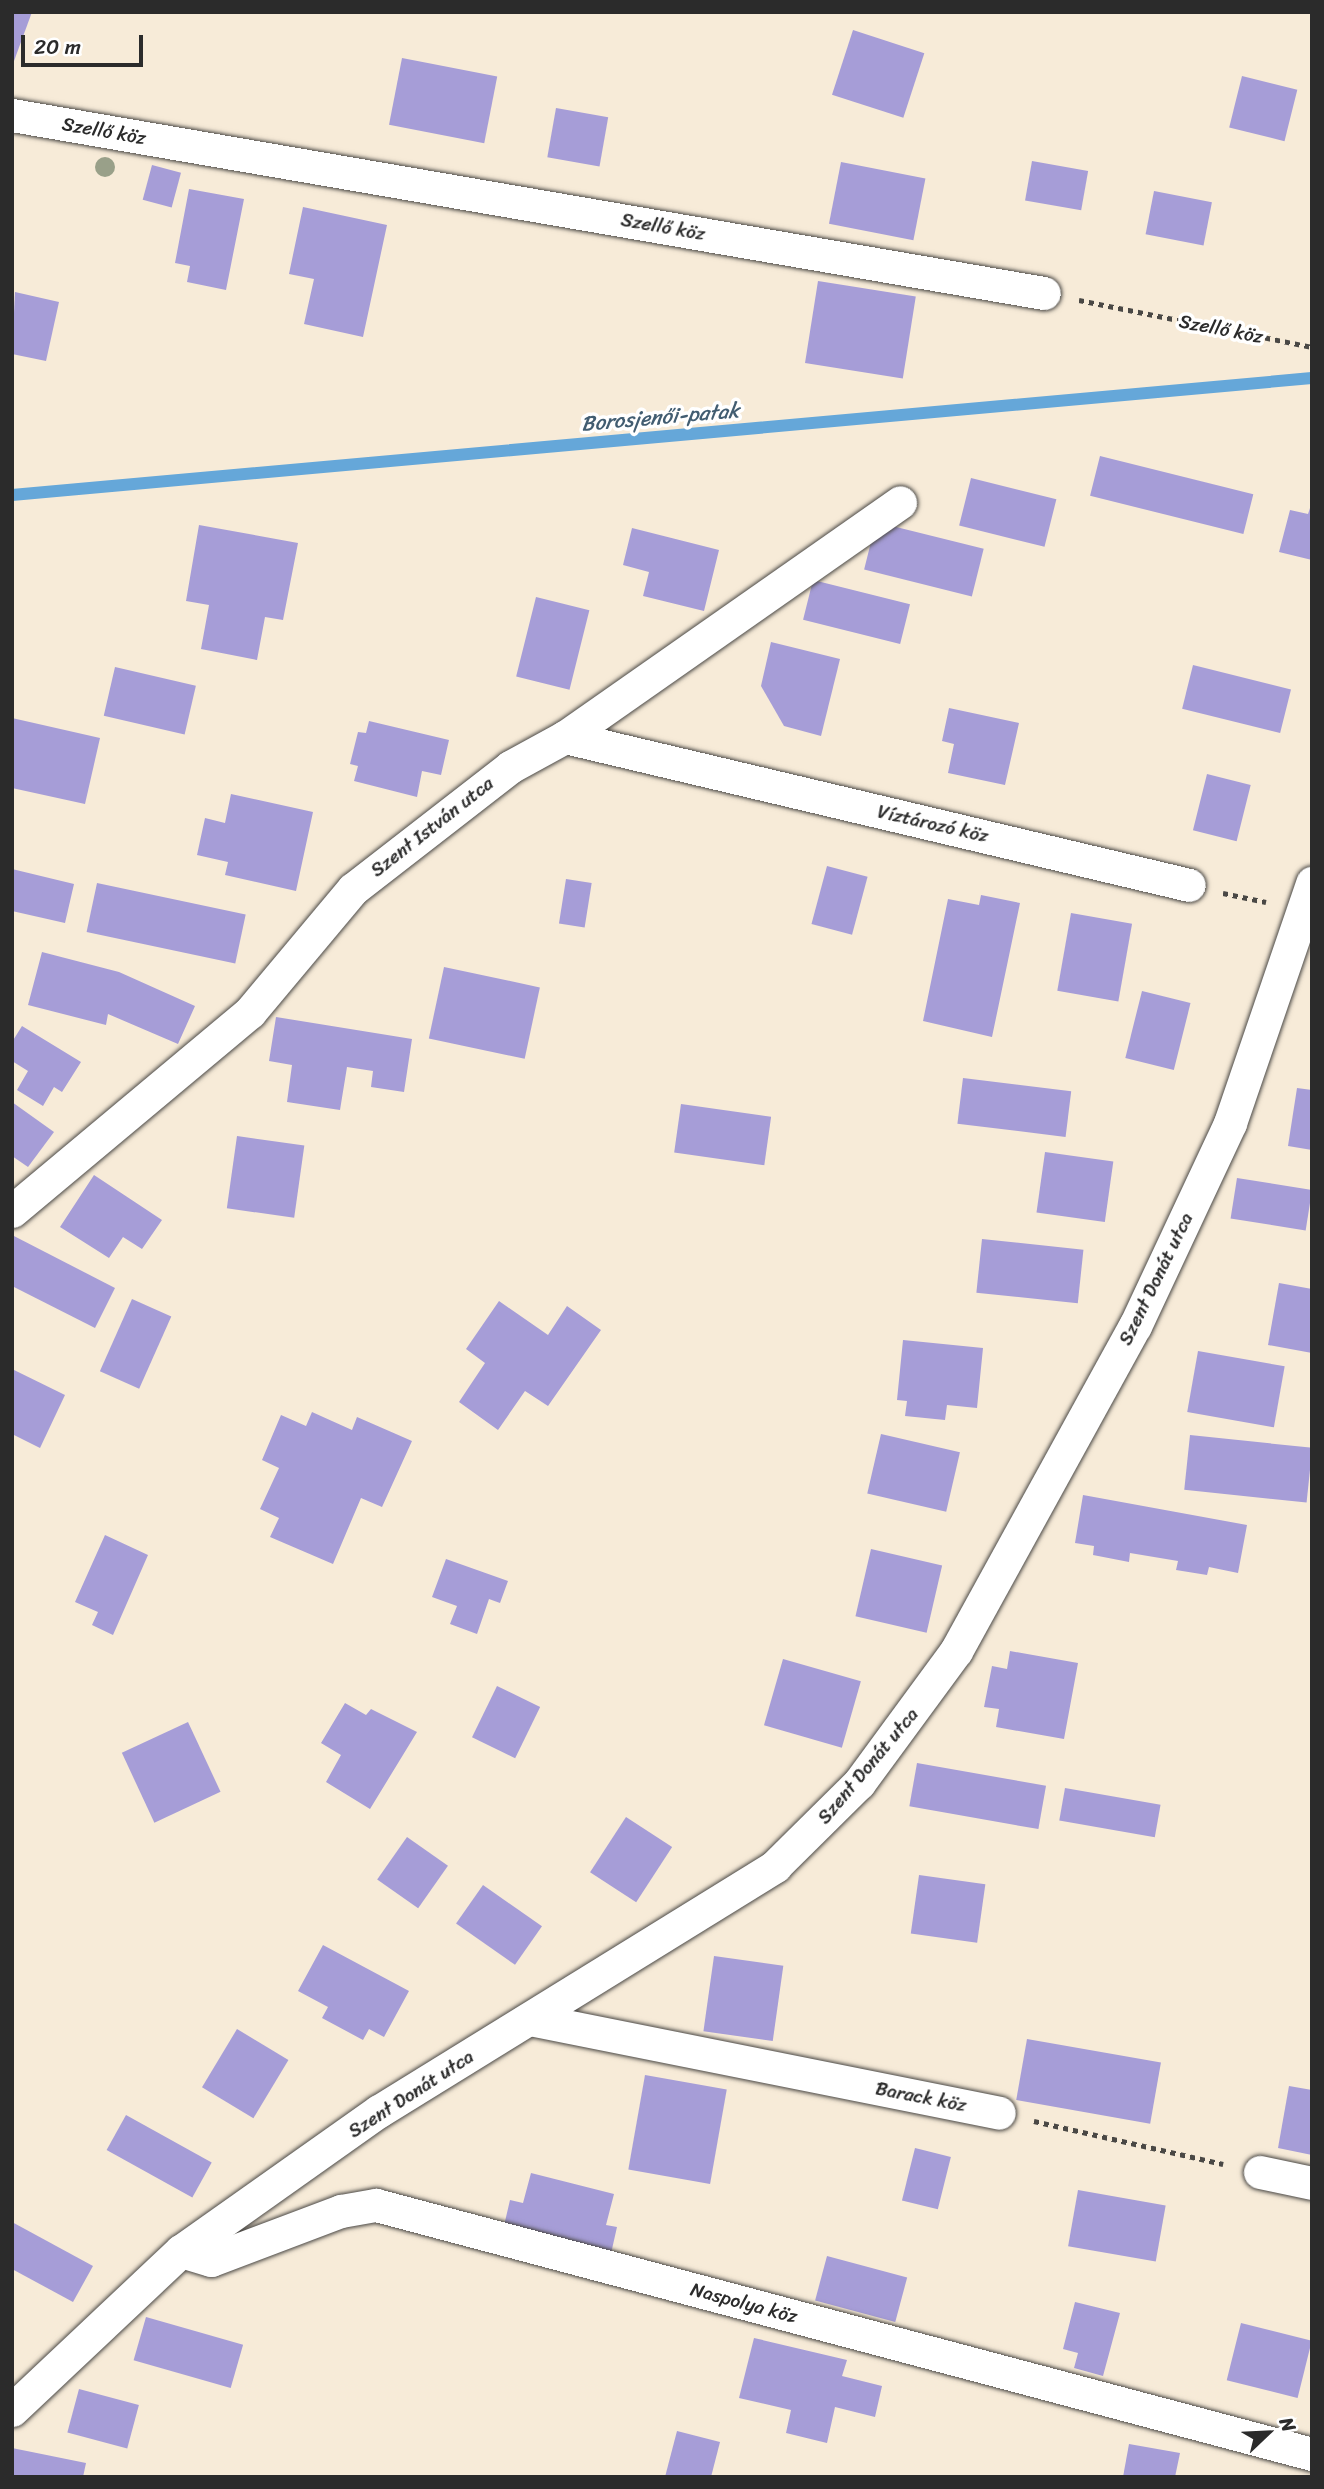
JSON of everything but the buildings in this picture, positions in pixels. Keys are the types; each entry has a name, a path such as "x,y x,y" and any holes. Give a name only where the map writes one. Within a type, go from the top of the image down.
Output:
{"street":[{"name":"Szellő köz","path":"12,115 1044,293"},
{"name":"Szent István utca","path":"12,1211 250,1012 353,889 510,767 565,737 900,502"},
{"name":"Víztározó köz","path":"565,737 1189,885"},
{"name":"Szent Donát utca","path":"12,2410 181,2251 379,2111 775,1866 822,1823 908,1720 956,1651 1135,1326 1230,1122 1306,897"},
{"name":"Barack köz","path":"530,2019 999,2113"},
{"path":"1260,2172 1312,2183"},
{"name":"Naspolya köz","path":"181,2251 211,2260 341,2211 376,2205 1312,2454"}],"path":[{"name":"Szellő köz","path":"1044,293 1312,347"},
{"path":"1189,885 1306,897"},
{"path":"999,2113 1260,2172"}],"waterway":[{"name":"Borosjenői-patak","path":"12,495 1312,378"}]}
